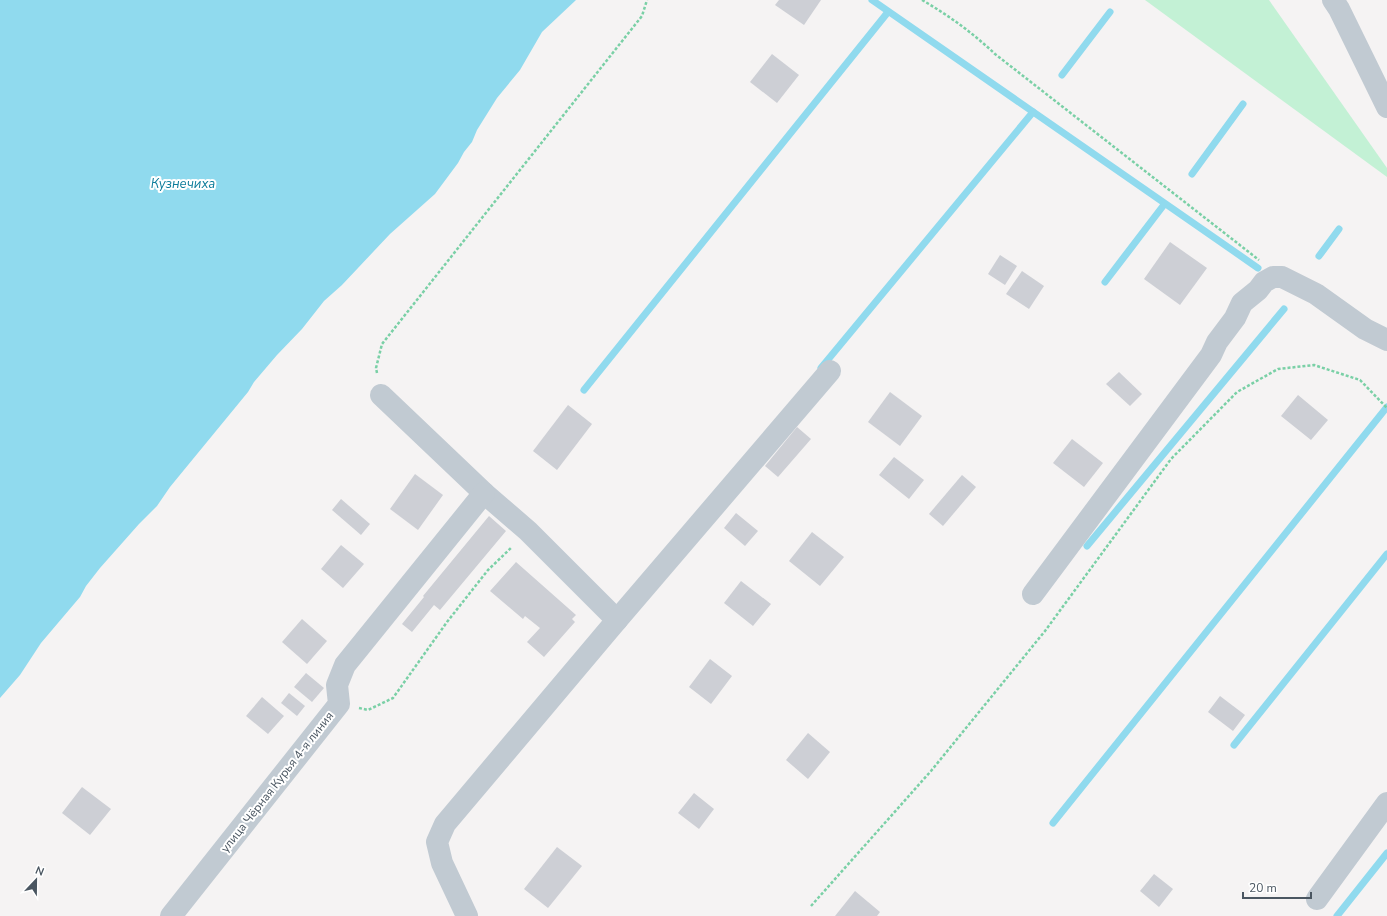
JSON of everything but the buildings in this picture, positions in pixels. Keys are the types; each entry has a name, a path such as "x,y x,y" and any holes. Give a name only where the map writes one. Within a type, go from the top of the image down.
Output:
{"street":[{"path":"1333,0 1342,15 1387,108"},
{"path":"1033,594 1210,355 1217,342 1235,318 1242,303 1258,290 1264,282 1273,277 1282,277 1316,294 1366,329 1387,340"},
{"path":"467,916 442,863 437,842 445,824 830,371"},
{"path":"381,395 484,493 528,531 617,620"},
{"name":"улица Чёрная Курья 4-я линия","path":"171,916 339,704 337,685 345,665 484,493"},
{"path":"1317,899 1387,803"}],"path":[{"path":"381,395 376,368 382,344 642,16 647,0"},
{"path":"922,0 943,12 980,39 995,54 1222,232 1282,277"},
{"path":"812,906 931,771 1040,638 1171,459 1237,392 1278,369 1314,365 1360,380 1387,408"},
{"path":"339,704 368,710 393,698 447,622 488,570 528,531"}],"green space":[{"path":"1145,0 1269,0 1387,168 1387,177"}],"water":[{"name":"Кузнечиха","path":"0,0 576,0 542,32 520,70 497,98 477,130 472,142 435,194 390,234 342,285 324,301 302,329 277,355 170,487 157,506 100,568 86,586 80,597 41,643 20,675 0,698"}],"waterway":[{"path":"872,0 1258,268"},
{"path":"584,390 888,12"},
{"path":"1062,75 1110,12"},
{"path":"1192,174 1243,104"},
{"path":"821,368 1033,112"},
{"path":"1105,282 1163,206"},
{"path":"1319,256 1339,229"},
{"path":"1087,546 1284,309"},
{"path":"1053,823 1387,407"},
{"path":"1234,745 1387,554"},
{"path":"1337,916 1387,853"}]}
